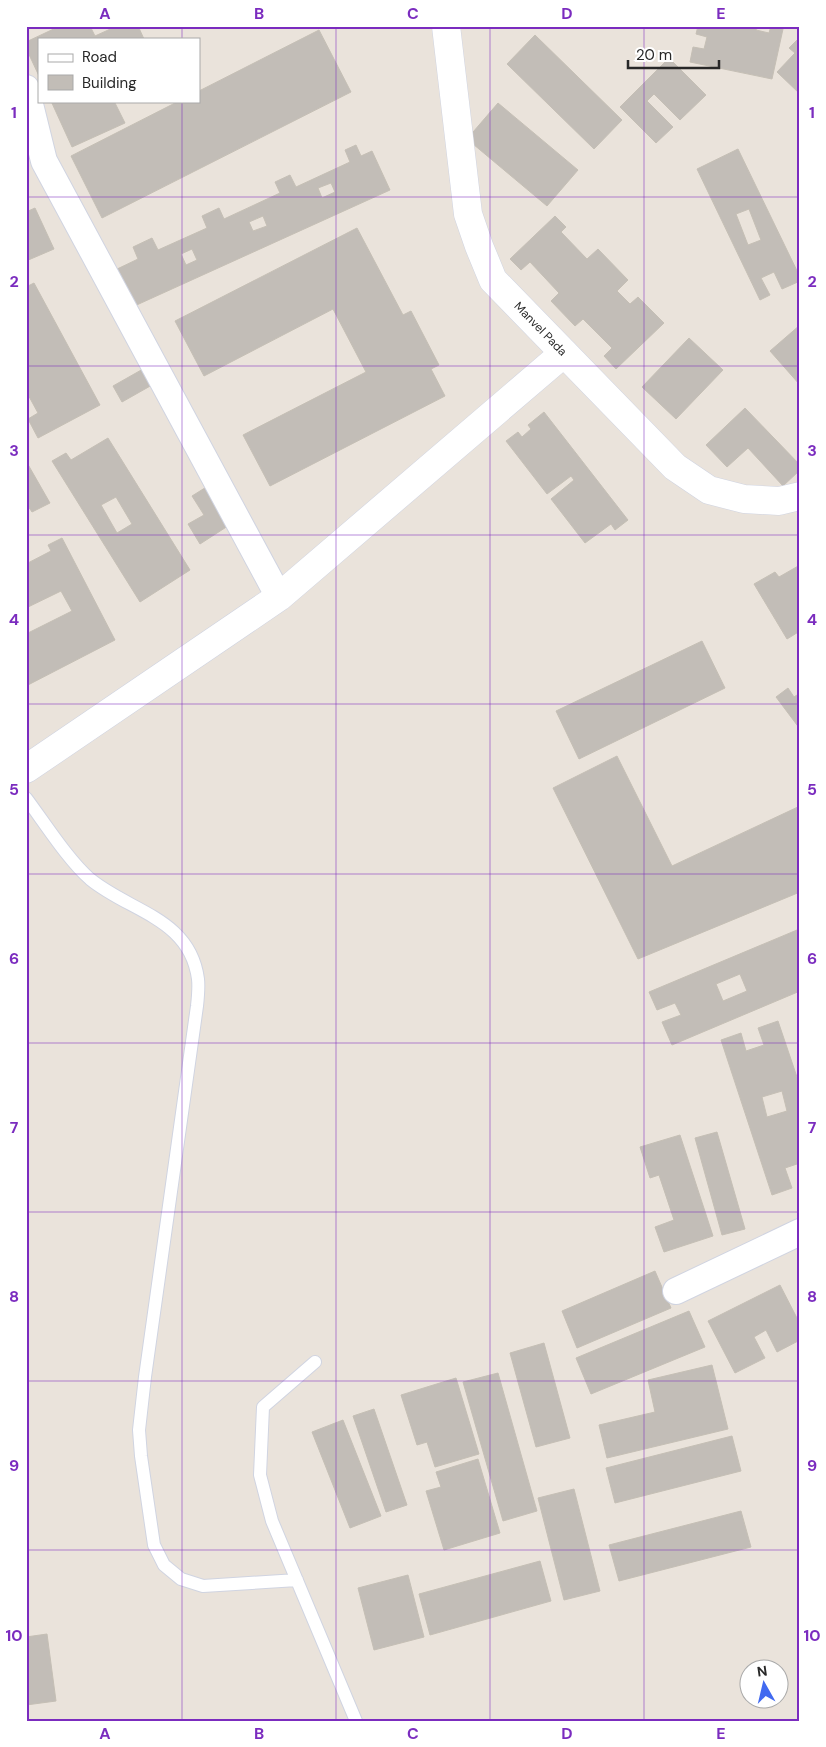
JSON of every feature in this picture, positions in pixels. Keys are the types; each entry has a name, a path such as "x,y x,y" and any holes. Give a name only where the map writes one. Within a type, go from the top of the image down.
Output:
{"street":[{"name":"Manvel Pada","path":"446,26 468,214 493,280 675,467 709,490 744,499 779,501 800,496"},
{"path":"26,88 44,161 279,597"},
{"path":"26,770 279,597 564,353"},
{"path":"676,1290 800,1232"}],"lane":[{"path":"26,798 75,864 90,879 162,922 180,936 193,958 198,980 197,1006 139,1430 154,1545 164,1565 181,1579 203,1586 297,1580"},
{"path":"315,1362 263,1407 260,1475 272,1521 356,1721"}],"building":[{"path":"60,26 90,26 95,36 117,26 138,26 144,38 38,38 38,74 26,48 26,42"},
{"path":"698,26 757,26 756,30 769,33 771,26 783,29 772,79 690,62 693,47 704,49 707,37 696,34"},
{"path":"319,30 351,92 102,218 71,156 177,102 200,102 200,90"},
{"path":"535,35 622,120 594,149 507,64"},
{"path":"800,37 800,94 777,72 795,53 789,48"},
{"path":"669,58 706,95 680,120 654,94 647,101 673,127 656,143 620,107"},
{"path":"51,102 114,102 125,123 72,147"},
{"path":"498,103 578,170 547,206 467,139"},
{"path":"356,145 361,156 372,151 390,190 130,308 113,271 138,259 133,247 152,238 158,250 207,228 202,216 219,208 224,219 280,193 275,182 290,175 296,187 350,162 345,150","holes":["331,183 335,192 322,198 318,188","263,216 267,226 253,231 249,222","192,249 197,260 186,265 181,254"]},
{"path":"738,149 800,277 800,281 782,289 774,272 761,278 770,295 760,300 697,169","holes":["749,209 761,240 748,245 736,214"]},
{"path":"35,208 54,249 26,261 26,212"},
{"path":"555,216 566,227 561,232 587,259 598,249 628,280 617,291 630,304 638,297 664,323 616,369 604,356 612,348 583,319 575,326 551,301 559,293 530,262 521,270 510,259"},
{"path":"357,228 403,315 411,311 439,365 431,369 445,396 270,486 243,435 366,372 333,309 204,376 175,321"},
{"path":"34,283 100,405 38,438 28,419 38,413 26,391 26,287"},
{"path":"800,325 800,385 770,351"},
{"path":"689,338 723,370 676,419 642,387"},
{"path":"143,369 152,385 122,402 113,386"},
{"path":"745,408 800,465 800,470 783,486 748,448 727,467 706,445"},
{"path":"544,412 628,520 615,530 611,524 585,543 551,499 574,480 571,476 547,494 506,441 518,432 522,437 531,429 528,425"},
{"path":"108,438 190,570 140,602 52,461 66,453 71,460","holes":["116,497 132,524 117,533 101,505"]},
{"path":"26,461 50,503 32,512 26,503"},
{"path":"208,486 231,524 200,544 188,524 204,515 192,496"},
{"path":"62,538 115,640 26,686 26,634 72,611 61,591 26,608 26,564 51,551 48,545"},
{"path":"800,565 800,631 787,639 754,584 775,572 779,577"},
{"path":"702,641 725,688 579,759 556,711"},
{"path":"788,688 794,697 800,693 800,729 776,697"},
{"path":"617,756 672,866 800,806 800,892 638,959 553,788"},
{"path":"797,930 800,937 800,991 672,1045 662,1022 681,1015 675,1003 657,1010 649,992","holes":["740,974 747,991 723,1001 716,984"]},
{"path":"778,1021 800,1086 800,1163 785,1168 792,1188 772,1195 721,1040 741,1033 746,1051 764,1045 758,1028","holes":["782,1091 787,1111 767,1117 762,1097"]},
{"path":"717,1132 745,1229 722,1235 695,1138"},
{"path":"680,1135 713,1236 664,1252 655,1227 674,1220 659,1175 650,1178 640,1147"},
{"path":"655,1271 671,1308 577,1348 562,1311"},
{"path":"780,1285 800,1324 800,1340 777,1352 766,1330 754,1337 765,1358 735,1373 708,1321"},
{"path":"689,1311 705,1347 591,1394 576,1358"},
{"path":"544,1343 570,1438 536,1447 510,1353"},
{"path":"712,1365 728,1429 607,1458 599,1425 655,1412 648,1380"},
{"path":"498,1373 537,1511 503,1521 463,1382"},
{"path":"456,1378 479,1454 435,1467 427,1442 417,1445 401,1395"},
{"path":"374,1409 407,1505 386,1512 353,1416"},
{"path":"343,1420 381,1516 350,1528 312,1432"},
{"path":"732,1436 741,1471 615,1503 606,1468"},
{"path":"478,1459 500,1533 444,1550 426,1491 441,1487 436,1472"},
{"path":"574,1489 600,1591 564,1600 538,1498"},
{"path":"741,1511 751,1547 619,1581 609,1545"},
{"path":"540,1561 551,1601 430,1635 419,1594"},
{"path":"408,1575 424,1637 374,1650 358,1588"},
{"path":"47,1634 56,1701 26,1705 26,1637"}]}
